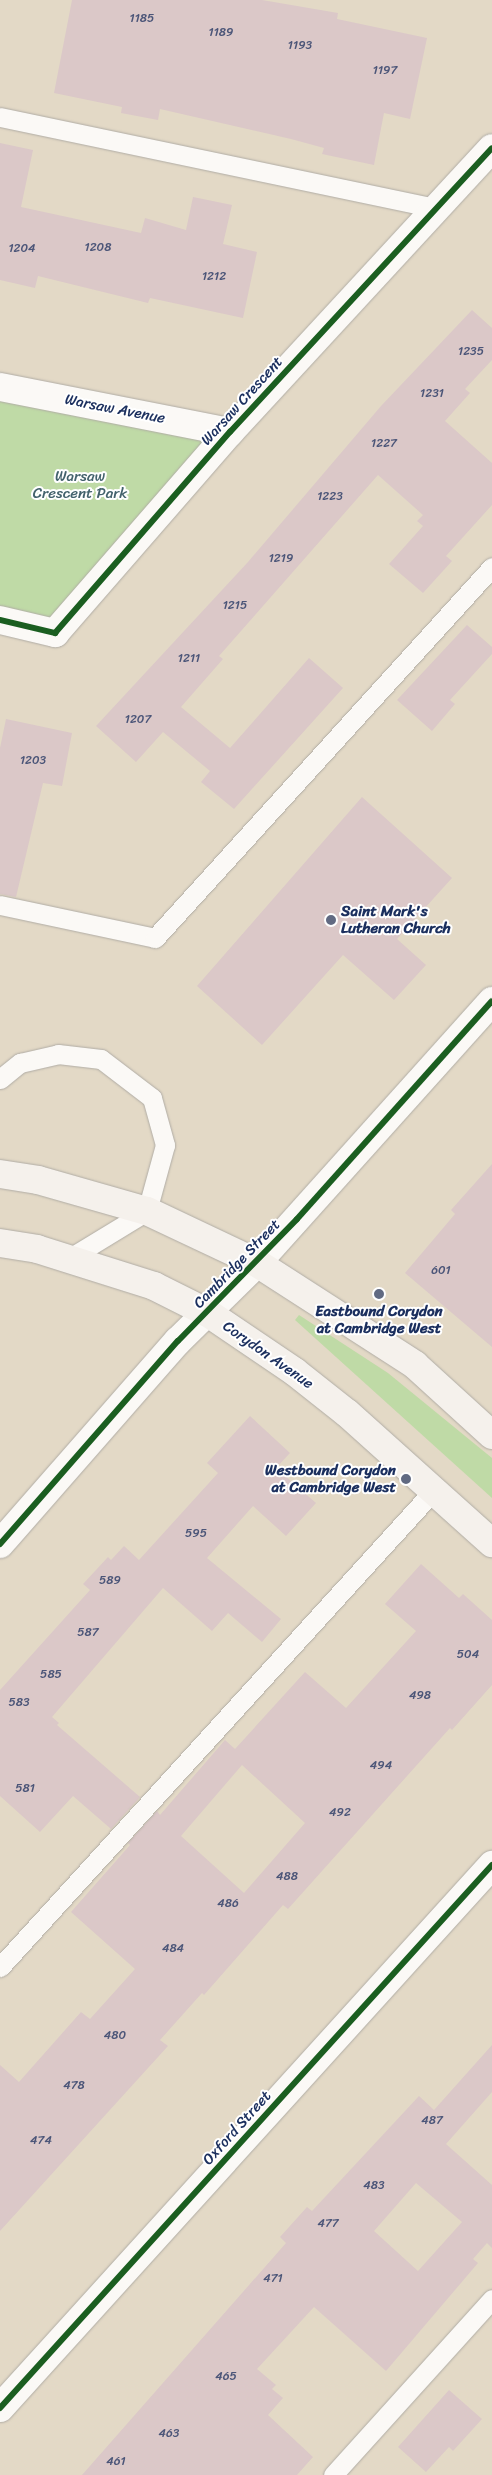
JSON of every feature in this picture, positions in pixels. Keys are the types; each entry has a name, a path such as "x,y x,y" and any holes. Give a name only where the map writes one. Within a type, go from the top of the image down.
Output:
{"main road":[{"path":"0,1174 38,1180 147,1210 256,1262 415,1366 491,1432"},
{"name":"Corydon Avenue","path":"0,1243 68,1259 154,1286 208,1313 302,1378 434,1490 492,1543"}],"street":[{"name":"Warsaw Crescent","path":"0,620 55,633 230,432 492,148"},
{"name":"Warsaw Avenue","path":"0,387 230,432"},
{"name":"Cambridge Street","path":"0,1544 178,1341 208,1313 256,1262 492,1000"},
{"name":"Oxford Street","path":"0,2408 492,1865"}],"lane":[{"path":"0,118 436,208"},
{"path":"0,905 155,938 492,567"},
{"path":"0,1079 20,1063 58,1054 101,1059 152,1098 165,1145 147,1210 68,1259"},
{"path":"0,1967 434,1490"},
{"path":"333,2475 492,2299"}],"green space":[{"name":"Warsaw Crescent Park","path":"0,387 230,432 55,633 0,620"},
{"path":"299,1315 388,1373 492,1458 492,1498 295,1320"}],"building":[{"path":"72,0 262,0 338,13 337,19 427,38 410,119 384,113 374,165 322,154 324,148 291,139 160,109 158,120 121,113 122,107 54,93"},
{"path":"0,143 33,150 21,207 141,233 145,218 186,230 193,197 232,205 223,244 257,252 243,318 150,298 148,303 38,276 35,288 0,280"},
{"path":"472,310 492,328 492,360 465,389 470,393 445,421 492,463 492,505 446,556 452,561 423,593 389,564 423,526 417,521 423,515 378,475 219,656 223,659 181,707 230,748 309,658 343,688 234,809 201,782 210,771 163,732 136,762 96,726 248,562 381,406"},
{"path":"467,625 492,647 492,654 450,700 455,704 432,731 397,700"},
{"path":"6,719 72,733 62,786 43,783 16,897 0,894 0,748"},
{"name":"Saint Mark's Lutheran Church","path":"362,797 452,878 397,939 426,965 394,1000 343,955 262,1045 197,986"},
{"path":"492,1164 492,1347 405,1273 455,1214 451,1210"},
{"path":"250,1416 290,1453 276,1468 316,1503 286,1536 253,1506 207,1558 281,1619 262,1642 228,1613 212,1631 163,1588 52,1717 59,1723 57,1725 140,1797 111,1829 73,1796 40,1832 0,1796 0,1690 90,1590 83,1584 108,1557 111,1560 124,1546 139,1560 218,1473 207,1463"},
{"path":"421,1564 459,1598 463,1594 492,1620 492,1685 452,1730 450,1728 288,1909 283,1905 204,1995 202,1993 160,2040 168,2046 0,2231 0,2065 19,2082 81,2012 90,2019 135,1969 71,1912 130,1845 128,1843 157,1811 160,1815 225,1740 235,1749 305,1672 346,1708 416,1631 385,1604","holes":["242,1765 305,1823 244,1893 181,1836"]},
{"path":"492,2045 492,2092 446,2144 492,2185 492,2248 487,2243 473,2259 478,2263 386,2371 314,2307 257,2369 276,2385 272,2389 283,2398 268,2415 313,2457 297,2475 82,2475 286,2243 280,2237 307,2207 312,2211 419,2096 434,2110","holes":["416,2183 462,2222 418,2271 374,2231"]},
{"path":"449,2390 482,2419 453,2451 449,2447 426,2472 398,2447"}],"cycle path":[{"path":"0,620 55,633 230,432 492,148"},
{"path":"0,1544 178,1341 297,1219 492,1001"},
{"path":"0,2408 492,1865"}],"place":[{"name":"Saint Mark's Lutheran Church","path":"331,920"},
{"name":"Eastbound Corydon at Cambridge West","path":"379,1294"},
{"name":"Westbound Corydon at Cambridge West","path":"406,1479"}]}
